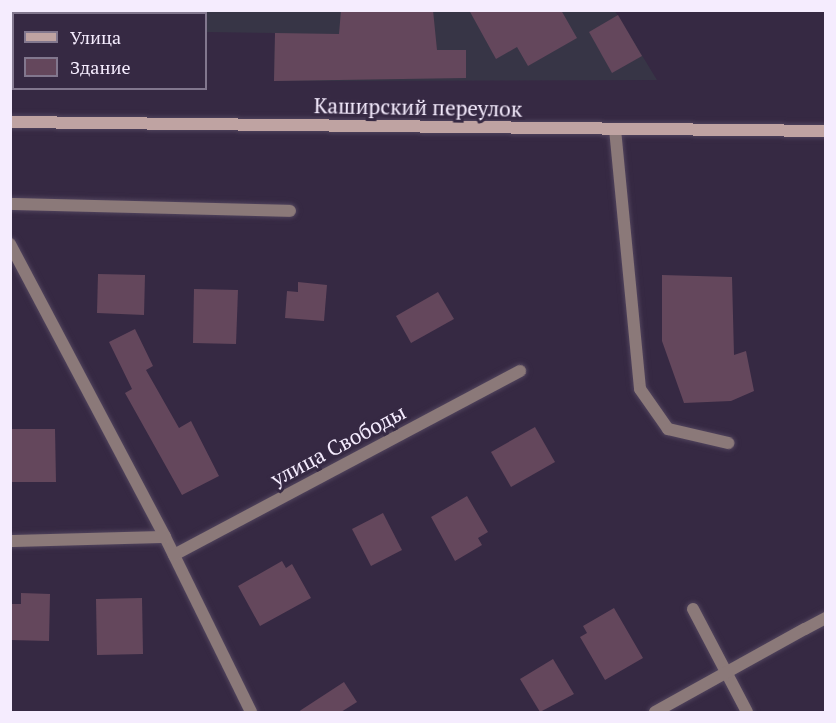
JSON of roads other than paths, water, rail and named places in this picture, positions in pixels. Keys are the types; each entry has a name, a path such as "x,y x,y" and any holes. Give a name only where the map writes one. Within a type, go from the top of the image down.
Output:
{"main road":[{"name":"Каширский переулок","path":"10,122 825,132"}],"street":[{"path":"615,129 640,389 668,429 728,443"},
{"path":"10,204 290,211"},
{"path":"10,244 165,537 251,712"},
{"name":"улица Свободы","path":"174,555 520,371"},
{"path":"10,541 165,537"},
{"path":"693,609 747,712"},
{"path":"655,712 727,675 825,618"}]}
